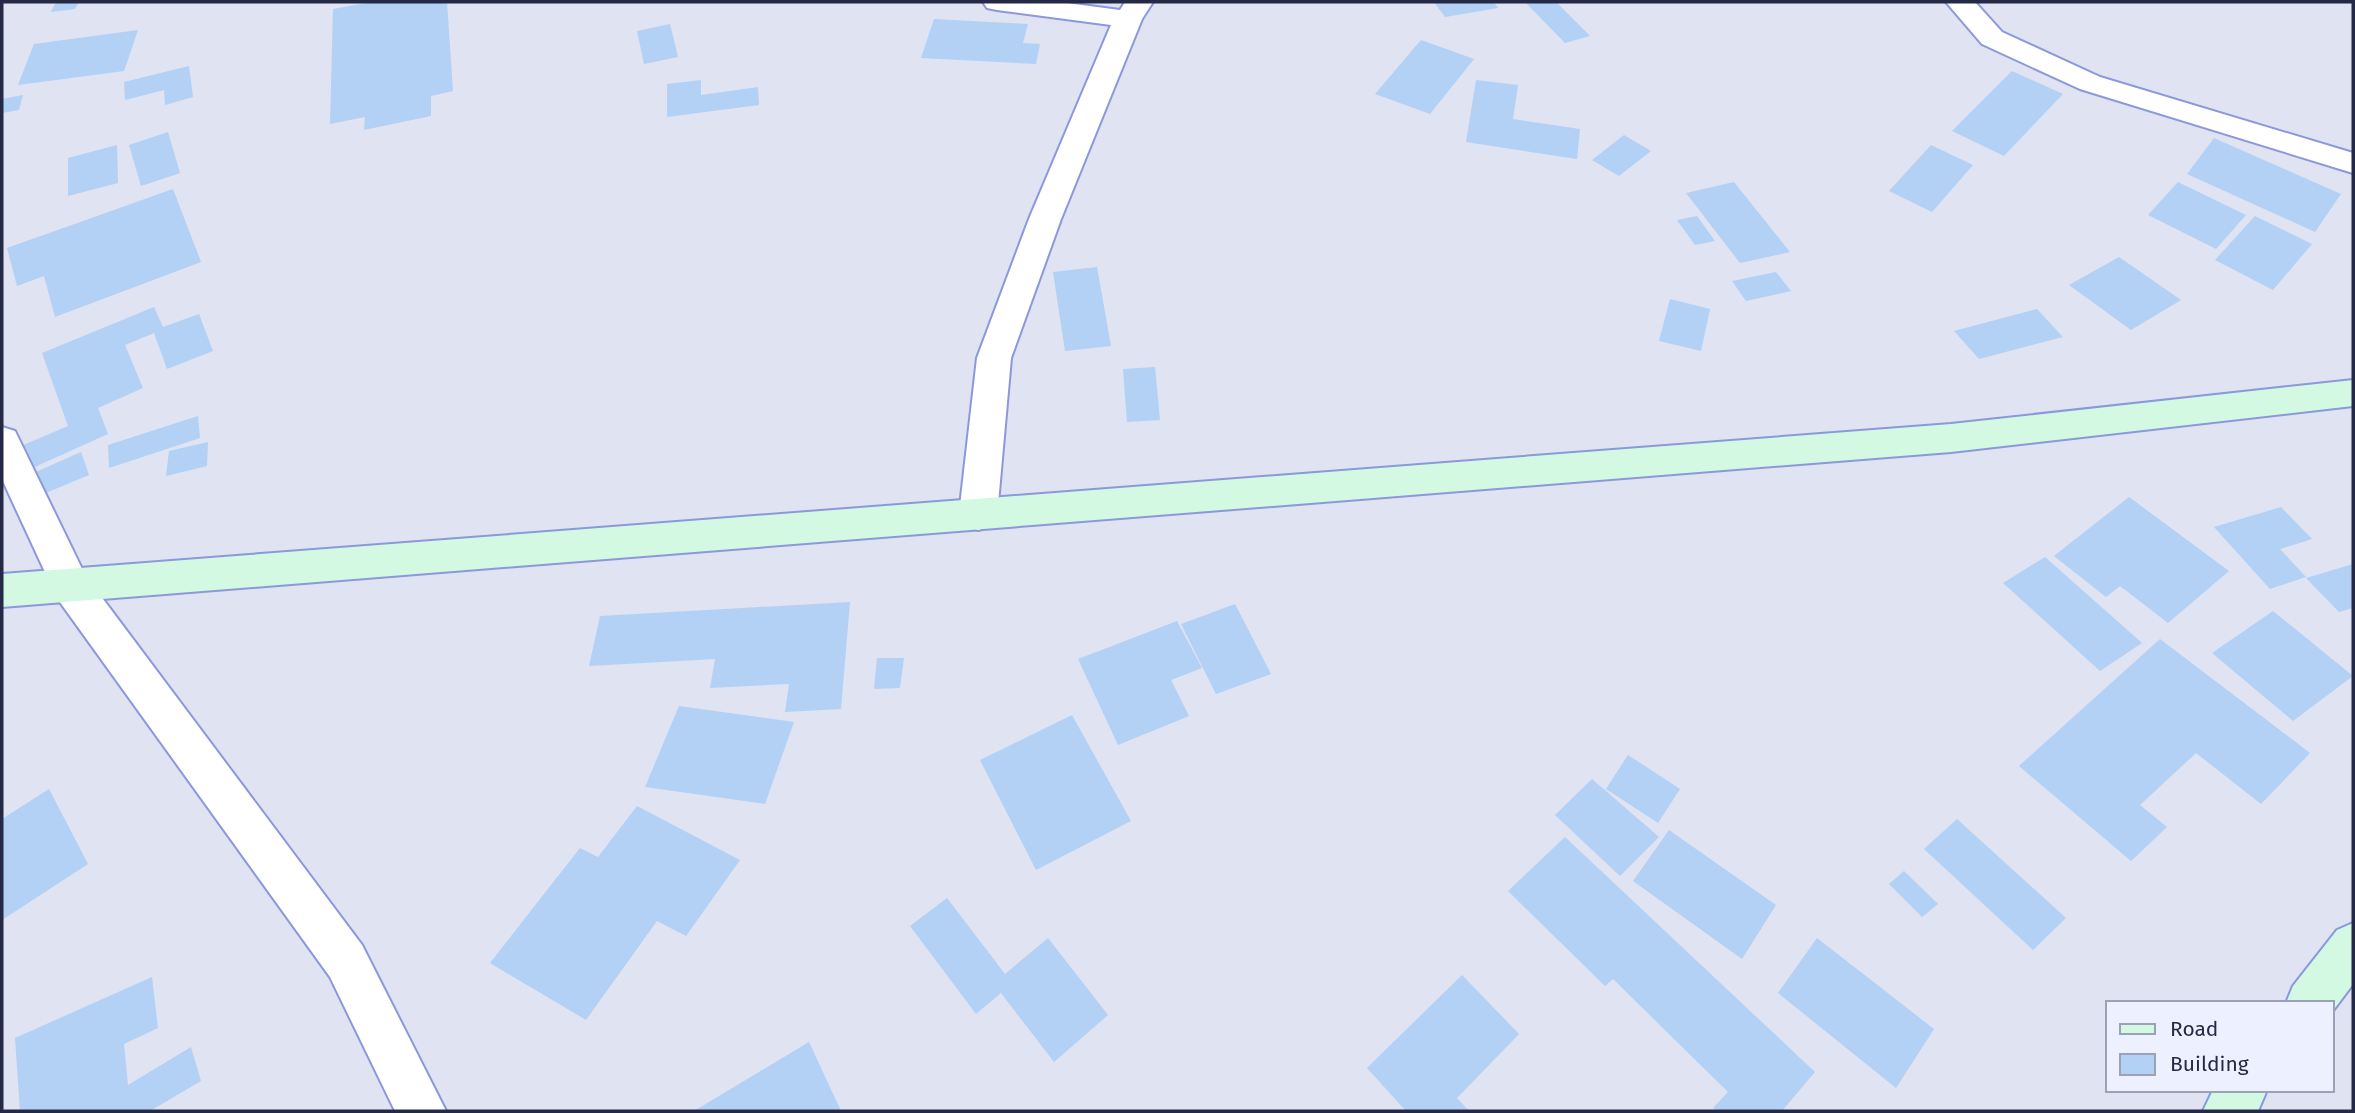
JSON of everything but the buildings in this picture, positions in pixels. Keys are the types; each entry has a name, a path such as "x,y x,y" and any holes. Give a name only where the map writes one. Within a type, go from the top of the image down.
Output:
{"main road":[{"path":"2,591 1951,438 2353,393"},
{"path":"2312,1001 2353,946"},
{"path":"2228,1111 2242,1092"}],"street":[{"path":"978,515 994,358 1045,219 1134,10 997,2"},
{"path":"1959,2 1992,38 2090,83 2353,163"},
{"path":"2,441 71,586 345,961 421,1111"}]}
